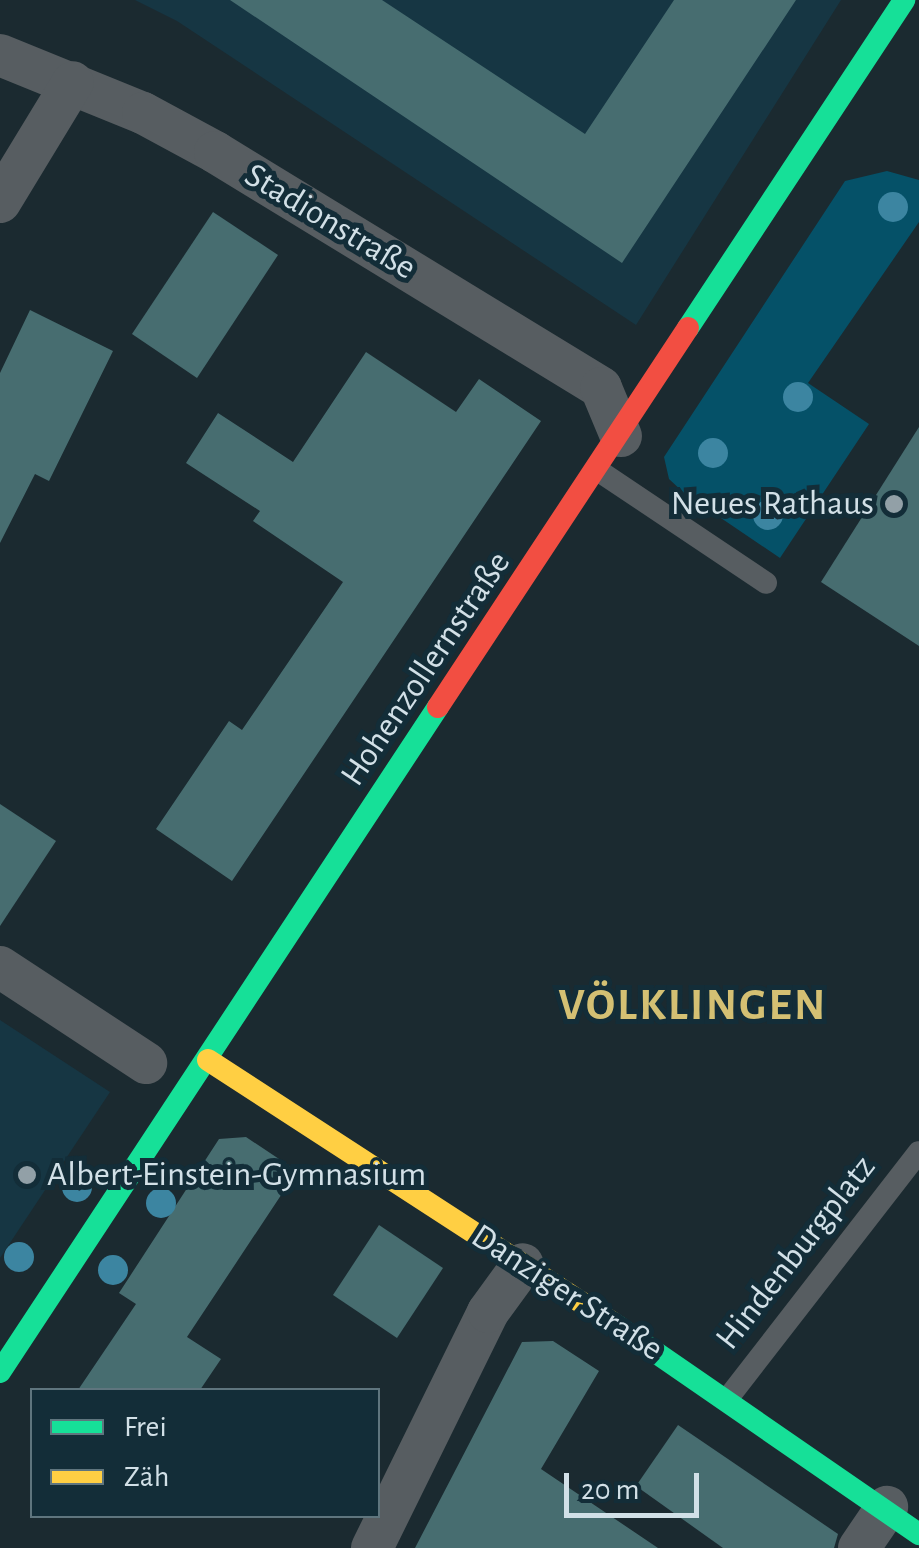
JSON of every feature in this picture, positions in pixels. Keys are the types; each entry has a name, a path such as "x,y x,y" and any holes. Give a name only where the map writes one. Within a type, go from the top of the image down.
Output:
{"main road":[{"name":"Hohenzollernstraße","path":"0,1372 579,502 904,0"},
{"name":"Danziger Straße","path":"208,1060 728,1398 919,1534"}],"street":[{"name":"Stadionstraße","path":"0,56 73,82 215,152 601,388 610,454"},
{"path":"0,202 73,82"},
{"path":"0,967 146,1063"},
{"path":"372,1548 488,1312 523,1264"},
{"path":"859,1548 886,1507"}],"lane":[{"path":"610,454 766,583"},
{"name":"Hindenburgplatz","path":"728,1398 919,1152"}],"shaded area":[{"path":"135,0 841,0 636,325 177,21"},
{"path":"887,171 919,180 919,222 808,383 869,424 780,558 684,493 669,479 664,457 845,181"},
{"name":"Albert-Einstein-Gymnasium","path":"0,1020 110,1092 0,1258"}],"building":[{"path":"230,0 382,0 585,134 674,0 796,0 622,263"},
{"path":"213,212 278,255 197,378 132,334"},
{"path":"30,310 113,351 49,481 35,474 0,543 0,373"},
{"path":"366,352 456,412 479,379 541,421 232,881 156,829 229,721 242,730 343,582 253,521 260,511 186,463 218,413 293,462"},
{"name":"Neues Rathaus","path":"919,427 919,646 821,582"},
{"path":"0,804 56,841 0,926"},
{"path":"246,1137 297,1171 187,1337 221,1359 201,1388 79,1388 136,1304 119,1293 219,1139"},
{"path":"379,1225 443,1268 397,1338 333,1295"},
{"path":"553,1341 599,1371 541,1469 658,1548 415,1548 522,1342"},
{"path":"678,1425 838,1534 834,1548 723,1548 636,1486"}],"traffic: fast":[{"path":"688,328 904,0"},
{"path":"0,1372 438,707"},
{"path":"613,1323 919,1534"}],"traffic: slow":[{"path":"208,1060 613,1323"}],"traffic: jam":[{"path":"438,707 688,328"}],"place":[{"name":"Neues Rathaus","path":"894,504"},
{"name":"Albert-Einstein-Gymnasium","path":"27,1175"}],"district":[{"name":"VÖLKLINGEN","path":"693,1006"}]}
